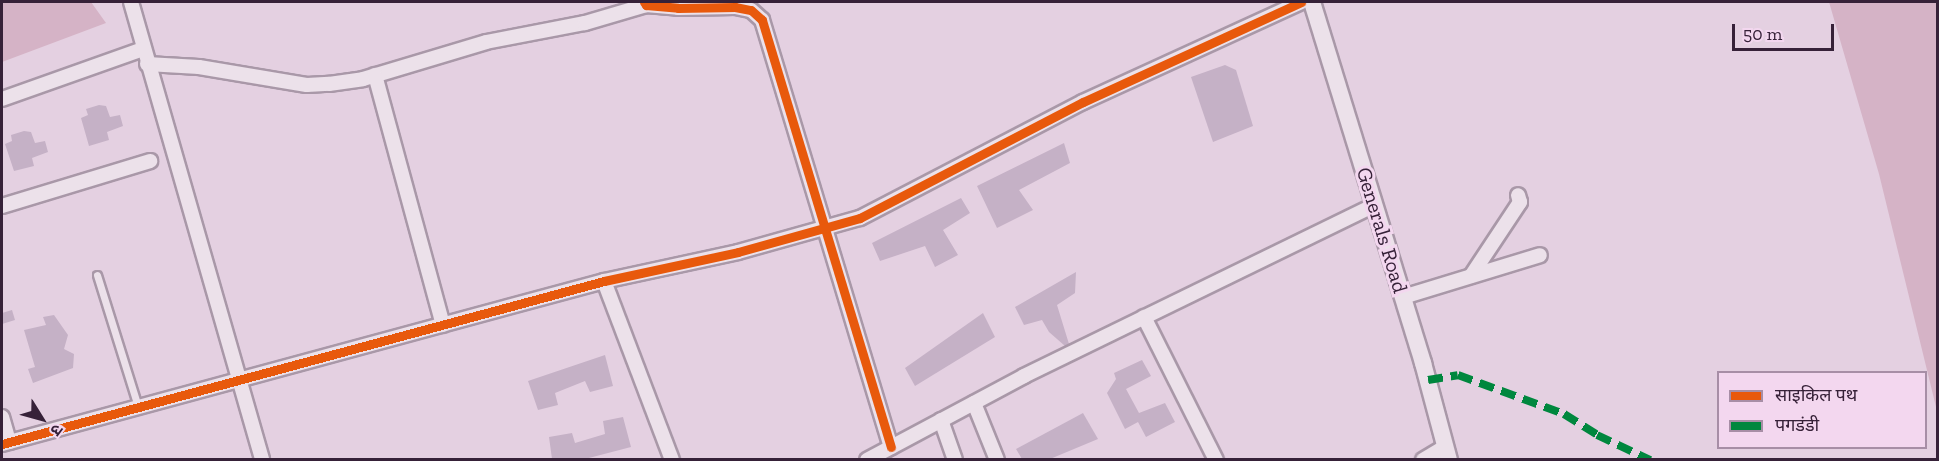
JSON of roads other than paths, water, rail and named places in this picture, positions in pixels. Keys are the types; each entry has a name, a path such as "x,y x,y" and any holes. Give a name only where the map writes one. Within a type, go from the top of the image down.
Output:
{"street":[{"path":"131,2 262,459"},
{"path":"2,417 5,443 604,281 738,252 860,218 914,194 1083,102 1301,2"},
{"name":"Generals Road","path":"1312,2 1403,297 1447,453"},
{"path":"147,64 199,68 307,85 375,75 486,42 585,23 645,3 735,7 751,10 762,20 891,447"},
{"path":"2,99 143,49"},
{"path":"375,75 443,325"},
{"path":"2,206 150,161"},
{"path":"1471,276 1520,202 1518,195"},
{"path":"867,459 1144,317 1374,205"},
{"path":"1403,297 1540,255"},
{"path":"604,281 672,459"},
{"path":"1144,317 1216,459"},
{"path":"974,404 997,459"},
{"path":"941,420 955,459"},
{"path":"1423,459 1447,453"}],"lane":[{"path":"97,275 138,406"}]}
